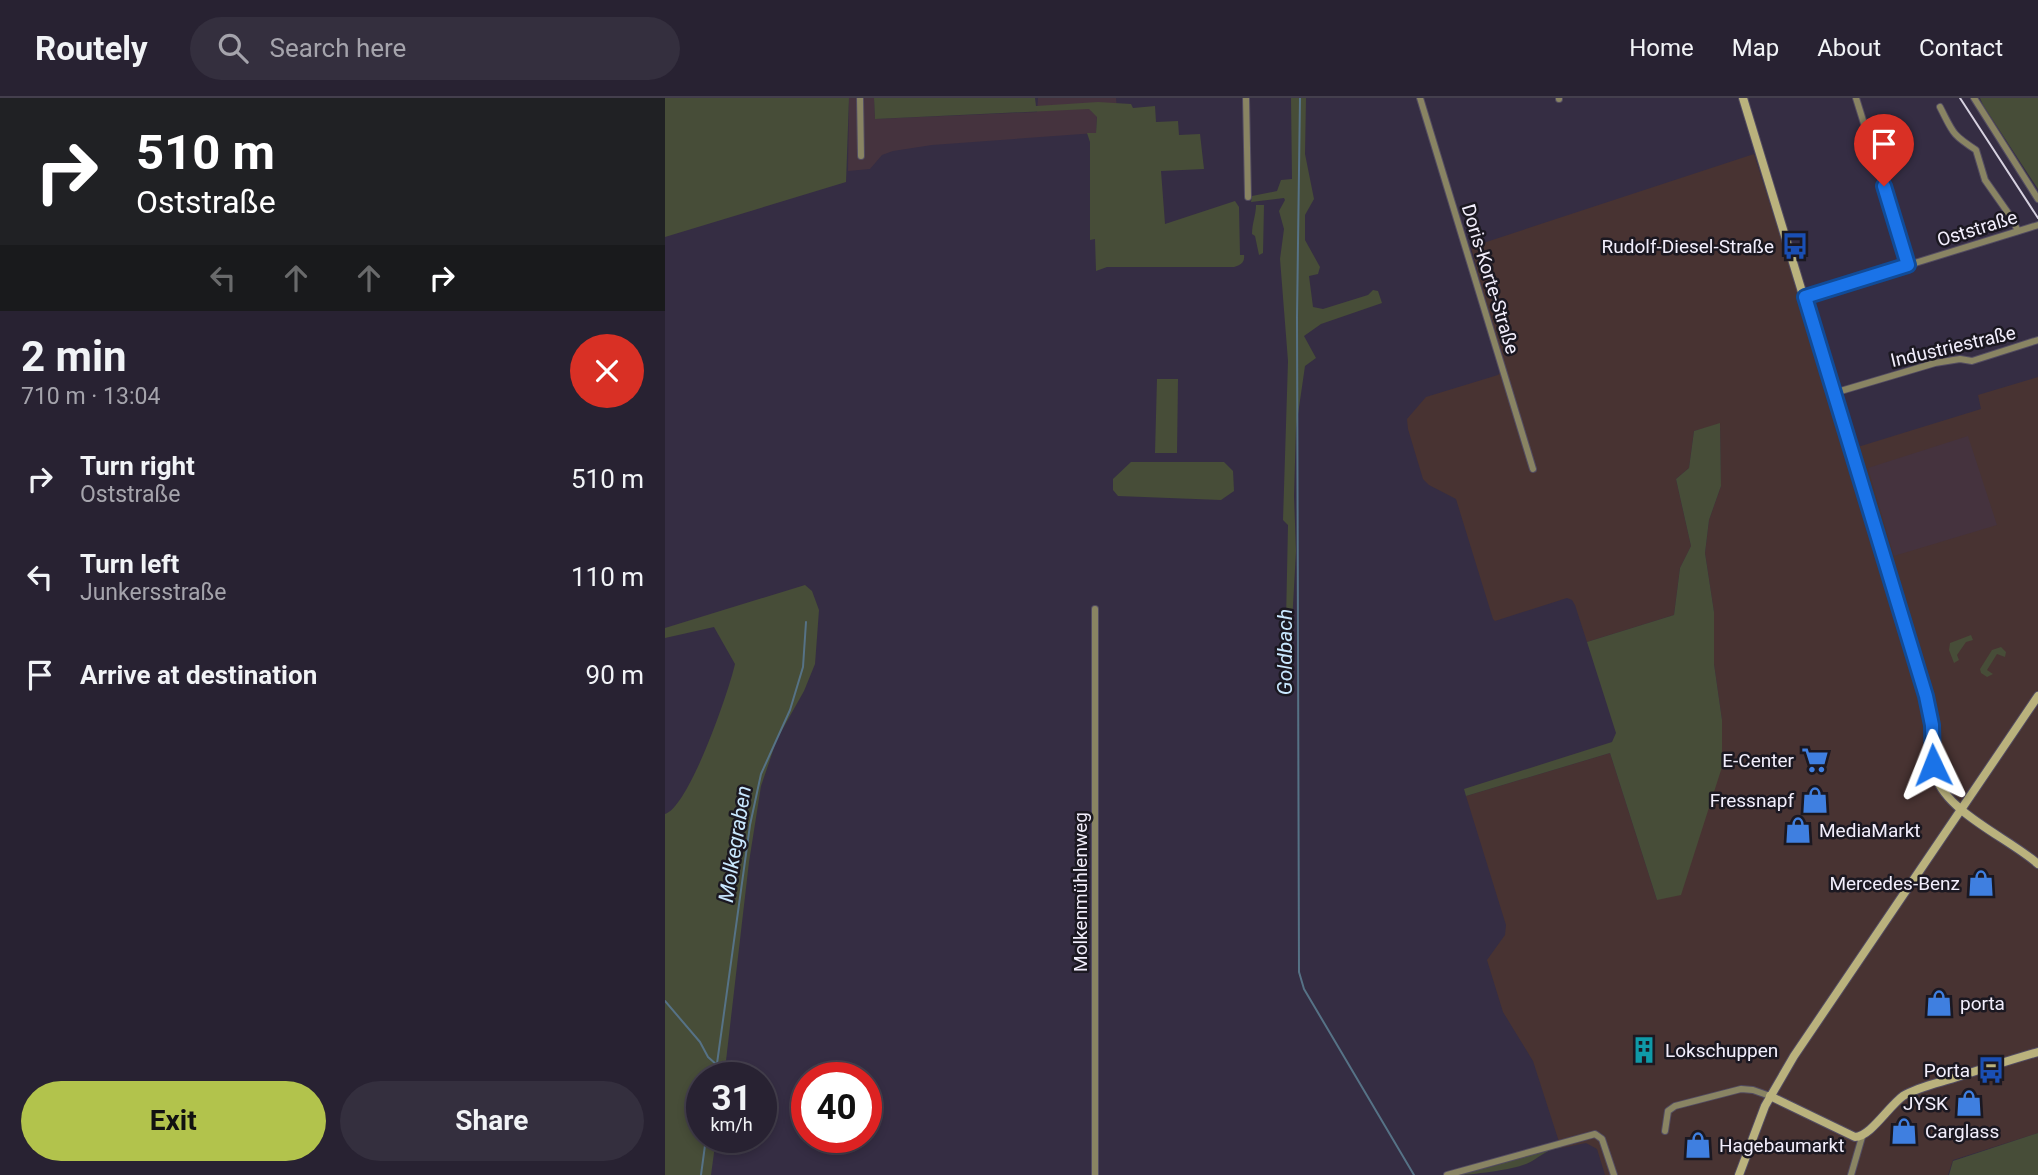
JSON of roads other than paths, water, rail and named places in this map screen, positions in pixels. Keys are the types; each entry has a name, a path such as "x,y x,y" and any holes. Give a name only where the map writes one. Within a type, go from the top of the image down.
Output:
{"street":[{"path":"860,98 861,156"},
{"path":"1247,98 1248,197"},
{"name":"Doris-Korte-Straße","path":"1420,98 1533,469"},
{"path":"1743,98 1926,696 1932,725 1935,775 1941,788 1962,809 2038,864"},
{"path":"1856,98 1908,265"},
{"path":"1974,98 2038,199"},
{"path":"1941,107 1950,131 1976,150 1985,180 2007,210 2018,232"},
{"name":"Oststraße","path":"1805,297 2038,225"},
{"name":"Industriestraße","path":"1834,393 1935,363 1960,359 1972,361 2038,340"},
{"name":"Molkenmühlenweg","path":"1095,609 1095,1175"},
{"path":"1739,1175 1770,1096 1806,1037 2038,696"},
{"path":"1665,1131 1668,1111 1675,1106 1741,1089 1770,1096 1855,1137 1861,1137 1905,1095 2038,1052"},
{"path":"1447,1175 1595,1134 1602,1139 1614,1175"},
{"path":"1851,1175 1861,1137"}],"waterway":[{"name":"Goldbach","path":"1300,98 1297,317 1299,972 1304,989 1414,1175"},
{"name":"Molkegraben","path":"717,1062 750,825 761,774 790,710 803,667 806,622"},
{"path":"665,1001 714,1062"},
{"name":"Molkegraben","path":"701,1175 704,1153"}],"railway":[{"path":"1960,98 2038,218"}],"place":[{"name":"Rudolf-Diesel-Straße","path":"1795,246"},
{"name":"E-Center","path":"1815,760"},
{"name":"Fressnapf","path":"1815,800"},
{"name":"MediaMarkt","path":"1798,830"},
{"name":"Mercedes-Benz","path":"1981,883"},
{"name":"porta","path":"1939,1003"},
{"name":"Lokschuppen","path":"1644,1050"},
{"name":"Porta","path":"1991,1070"},
{"name":"JYSK","path":"1969,1103"},
{"name":"Carglass","path":"1904,1131"},
{"name":"Hagebaumarkt","path":"1698,1145"}]}
